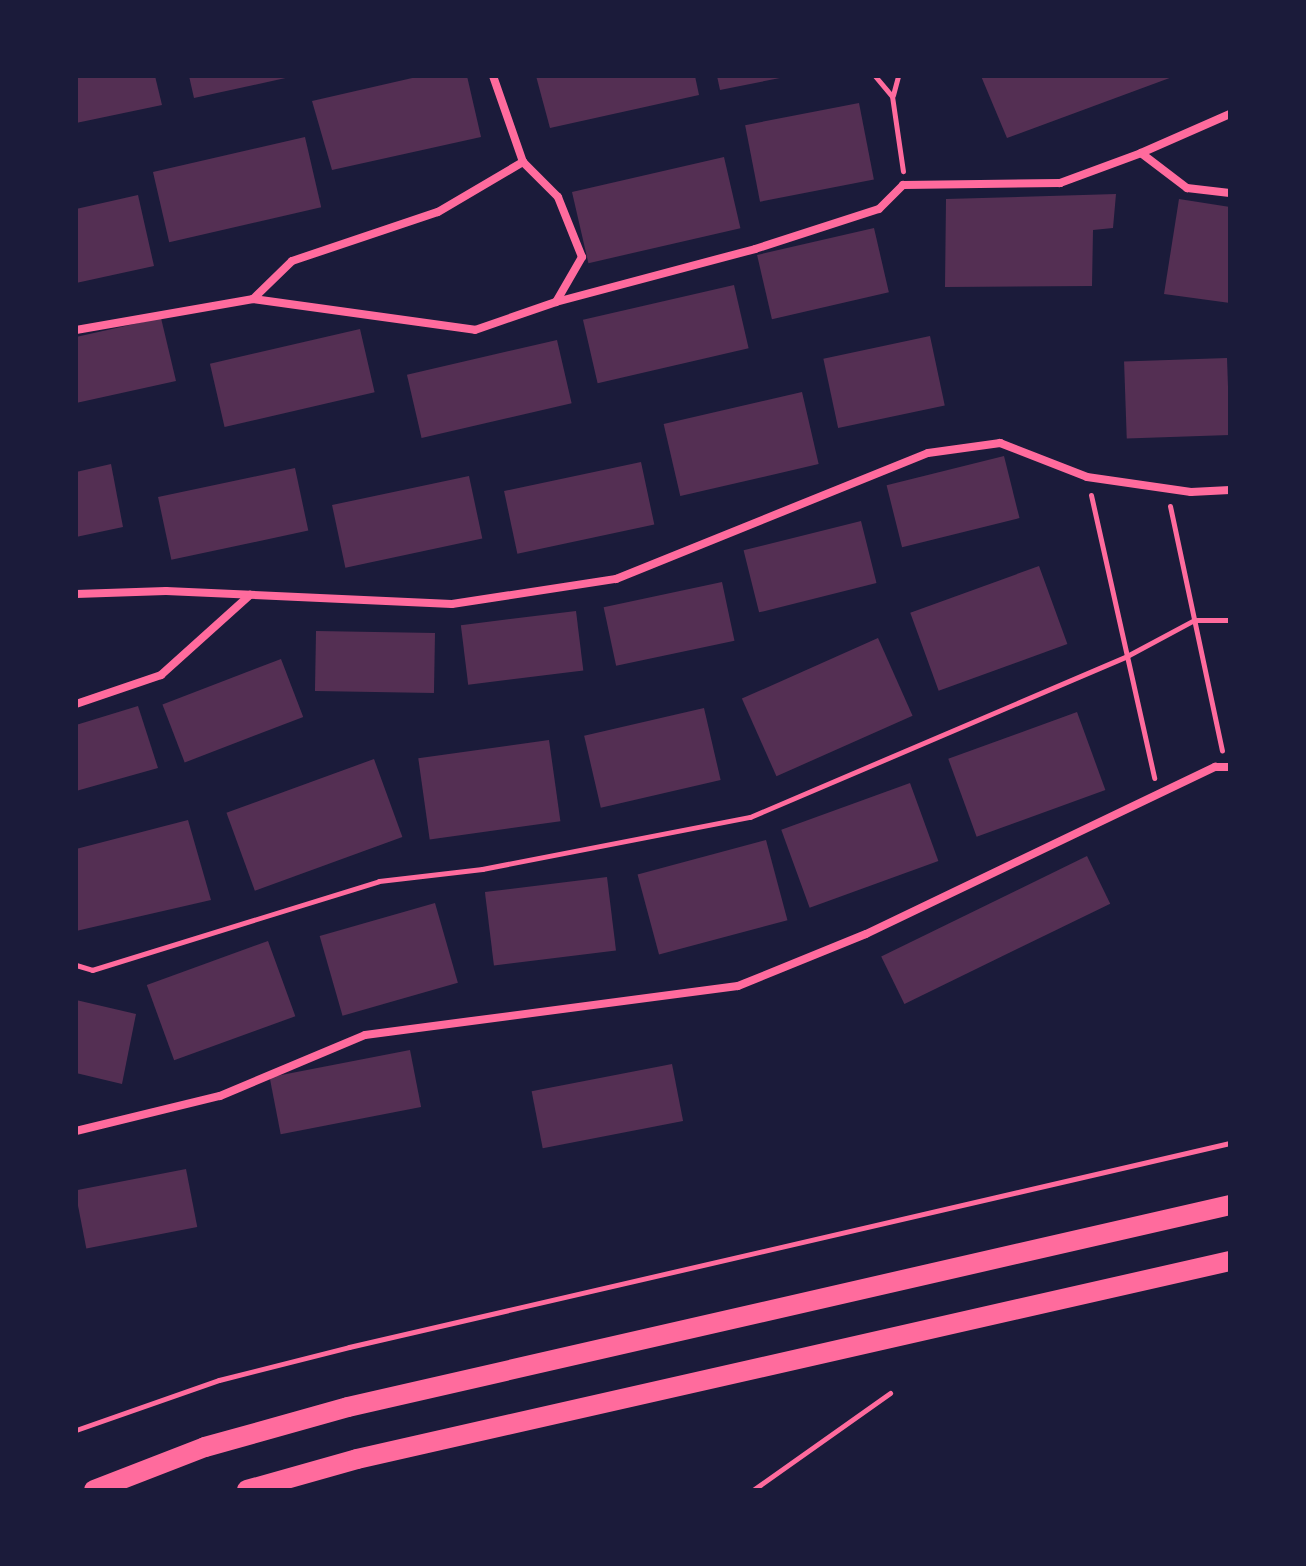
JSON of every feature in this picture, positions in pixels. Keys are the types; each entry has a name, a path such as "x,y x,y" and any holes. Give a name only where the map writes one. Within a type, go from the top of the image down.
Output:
{"main road":[{"path":"94,1490 205,1447 348,1407 1230,1205"},
{"path":"247,1490 357,1459 1230,1261"}],"street":[{"path":"493,76 523,162 558,197 582,257 556,302"},
{"path":"76,330 88,332 253,299 475,330 556,302 755,249 879,209 903,185 1060,183 1141,153 1230,114"},
{"path":"1141,153 1187,188 1230,193"},
{"path":"253,299 292,261 438,212 523,162"},
{"path":"76,594 250,595 452,604 616,579 928,453 1000,443 1087,477 1166,488 1230,490"},
{"path":"76,704 161,675 250,595"},
{"path":"76,1131 220,1096 365,1035 738,986 866,934 1215,767 1228,767"}],"path":[{"path":"875,76 892,96"},
{"path":"898,76 892,96 904,156 903,185"},
{"path":"1087,477 1158,794"},
{"path":"1166,488 1228,767"},
{"path":"76,965 92,970 379,881 482,869 750,817 1127,656 1194,620 1230,620"},
{"path":"76,1430 219,1380 349,1347 1230,1143"},
{"path":"753,1490 890,1393"}],"building":[{"path":"76,76 155,76 162,105 76,123"},
{"path":"189,76 290,76 290,77 194,98"},
{"path":"421,76 467,76 481,137 332,170 312,101"},
{"path":"536,76 695,76 699,95 550,128"},
{"path":"717,76 785,76 785,77 720,90"},
{"path":"981,76 1175,76 1007,138"},
{"path":"859,103 874,180 760,202 745,125"},
{"path":"305,137 321,207 169,242 153,172"},
{"path":"724,157 740,228 588,263 572,192"},
{"path":"1116,194 1113,228 1093,230 1092,286 945,287 946,199"},
{"path":"138,195 154,266 76,283 76,209"},
{"path":"1179,199 1230,207 1230,303 1164,294"},
{"path":"874,228 889,292 772,319 757,255"},
{"path":"734,285 749,348 598,383 583,320"},
{"path":"161,318 176,381 76,403 76,337"},
{"path":"360,329 375,392 225,427 210,364"},
{"path":"930,336 945,405 838,428 823,359"},
{"path":"557,340 572,403 422,438 407,375"},
{"path":"1227,358 1230,435 1127,439 1124,362"},
{"path":"802,392 819,464 680,496 664,424"},
{"path":"1004,456 1019,518 902,547 887,485"},
{"path":"641,462 654,525 517,554 504,491"},
{"path":"111,464 123,527 76,537 76,472"},
{"path":"295,468 308,531 171,560 158,497"},
{"path":"469,476 482,539 345,568 332,505"},
{"path":"861,521 876,583 759,612 744,550"},
{"path":"1039,566 1067,644 939,691 910,613"},
{"path":"722,582 734,641 616,666 604,607"},
{"path":"576,611 583,671 468,685 461,625"},
{"path":"316,631 435,633 434,693 315,691"},
{"path":"878,638 913,716 776,776 742,699"},
{"path":"281,659 303,717 185,762 162,705"},
{"path":"138,706 158,768 76,791 76,725"},
{"path":"704,708 721,780 601,808 584,736"},
{"path":"1077,712 1105,790 977,837 948,759"},
{"path":"549,740 560,821 430,840 418,758"},
{"path":"374,759 402,837 255,891 226,813"},
{"path":"910,783 938,861 810,908 781,830"},
{"path":"188,820 211,900 76,931 76,849"},
{"path":"766,840 787,920 659,955 638,874"},
{"path":"1087,856 1110,904 904,1004 881,956"},
{"path":"607,877 616,950 494,965 485,892"},
{"path":"435,903 458,983 343,1016 320,936"},
{"path":"268,941 295,1016 174,1060 147,985"},
{"path":"76,1000 136,1014 122,1084 76,1073"},
{"path":"410,1050 421,1107 281,1134 270,1077"},
{"path":"672,1064 683,1121 543,1148 532,1091"},
{"path":"186,1169 197,1227 86,1248 76,1190"}]}
